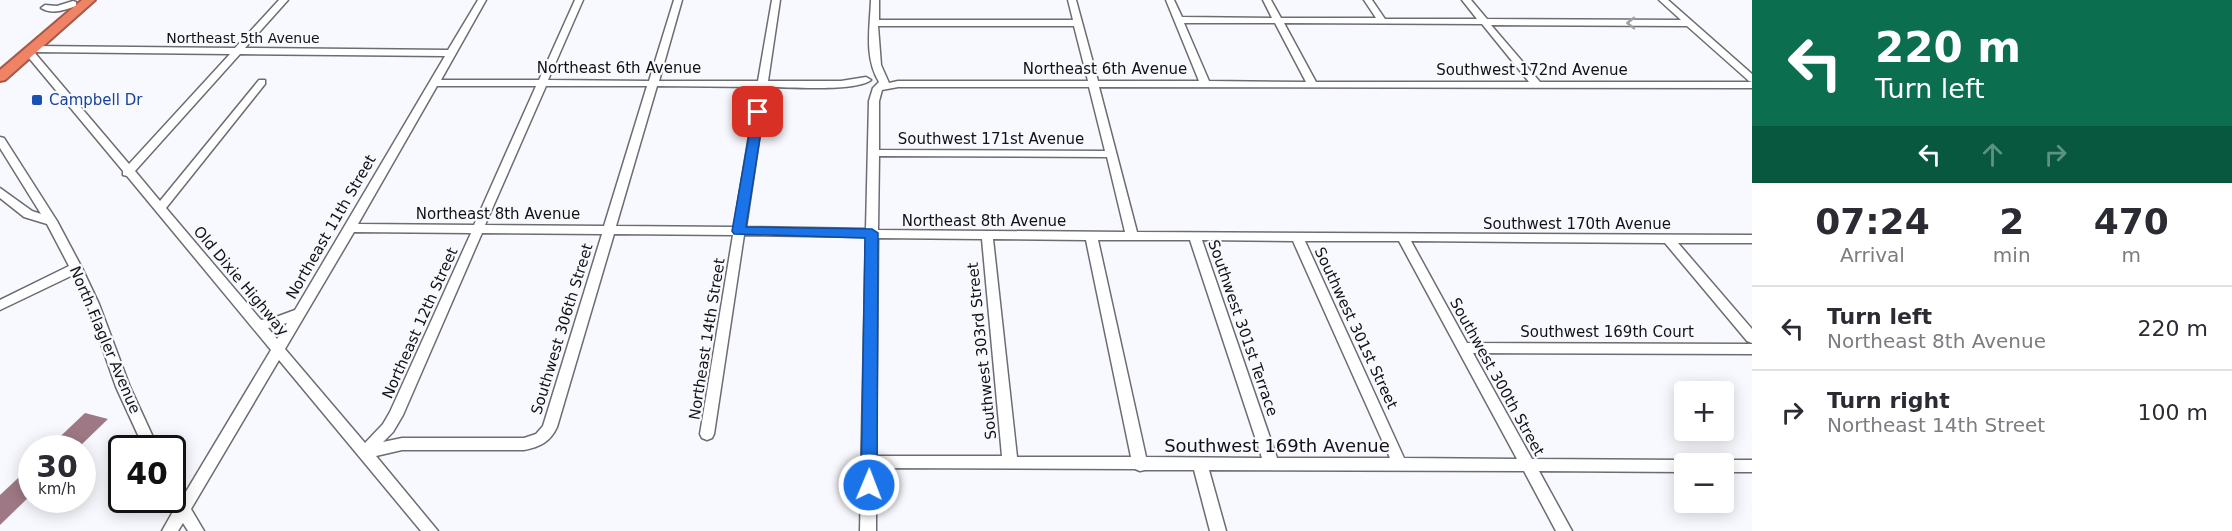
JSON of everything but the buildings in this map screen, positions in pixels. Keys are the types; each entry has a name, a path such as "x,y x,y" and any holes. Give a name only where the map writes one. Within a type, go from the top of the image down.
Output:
{"highway":[{"path":"0,65 28,49 89,0"},
{"path":"0,77 75,2"}],"street":[{"path":"127,173 284,0"},
{"name":"Northeast 11th Street","path":"186,504 482,0"},
{"name":"Northeast 12th Street","path":"364,453 392,422 579,0"},
{"name":"Southwest 306th Street","path":"364,453 402,444 519,444 545,436 550,427 678,0"},
{"name":"Northeast 14th Street","path":"707,434 776,0"},
{"path":"868,531 875,0"},
{"path":"1072,0 1132,236"},
{"path":"1170,0 1205,84"},
{"path":"1267,0 1312,84"},
{"path":"1368,0 1383,22"},
{"path":"1466,0 1537,85"},
{"path":"1663,0 1752,79"},
{"path":"58,17 46,14 45,4 57,9 75,2"},
{"path":"1179,20 1689,23"},
{"path":"875,23 1078,23"},
{"name":"Northeast 5th Avenue","path":"28,49 452,52"},
{"name":"Old Dixie Highway","path":"28,49 127,173 430,531"},
{"path":"159,209 262,82"},
{"name":"Northeast 6th Avenue","path":"434,83 1312,84"},
{"name":"Southwest 172nd Avenue","path":"1312,84 1752,85"},
{"name":"North Flagler Avenue","path":"0,140 51,221 76,268 93,304 123,387 145,435"},
{"name":"Southwest 171st Avenue","path":"873,153 1110,154"},
{"path":"0,192 28,214 51,221"},
{"name":"Northeast 8th Avenue","path":"350,228 739,231 987,236 1402,238"},
{"name":"Southwest 303rd Street","path":"987,236 1010,463"},
{"path":"1091,236 1140,465"},
{"name":"Southwest 301st Terrace","path":"1195,237 1272,465"},
{"name":"Southwest 301st Street","path":"1297,237 1400,465"},
{"name":"Southwest 170th Avenue","path":"1402,238 1752,239"},
{"name":"Southwest 300th Street","path":"1402,238 1564,531"},
{"path":"1668,239 1752,338"},
{"path":"0,305 76,268"},
{"path":"256,325 277,322 300,313"},
{"name":"Southwest 169th Court","path":"1462,348 1752,349"},
{"name":"Southwest 169th Avenue","path":"869,462 1674,466"},
{"path":"1200,464 1218,531"},
{"path":"1734,466 1752,466"},
{"name":"Northeast 11th Street","path":"170,531 181,513"},
{"path":"185,513 196,531"}],"place":[{"name":"Campbell Dr","path":"37,100"}],"route":[{"path":"758,112 739,231 872,233 869,485"}]}
